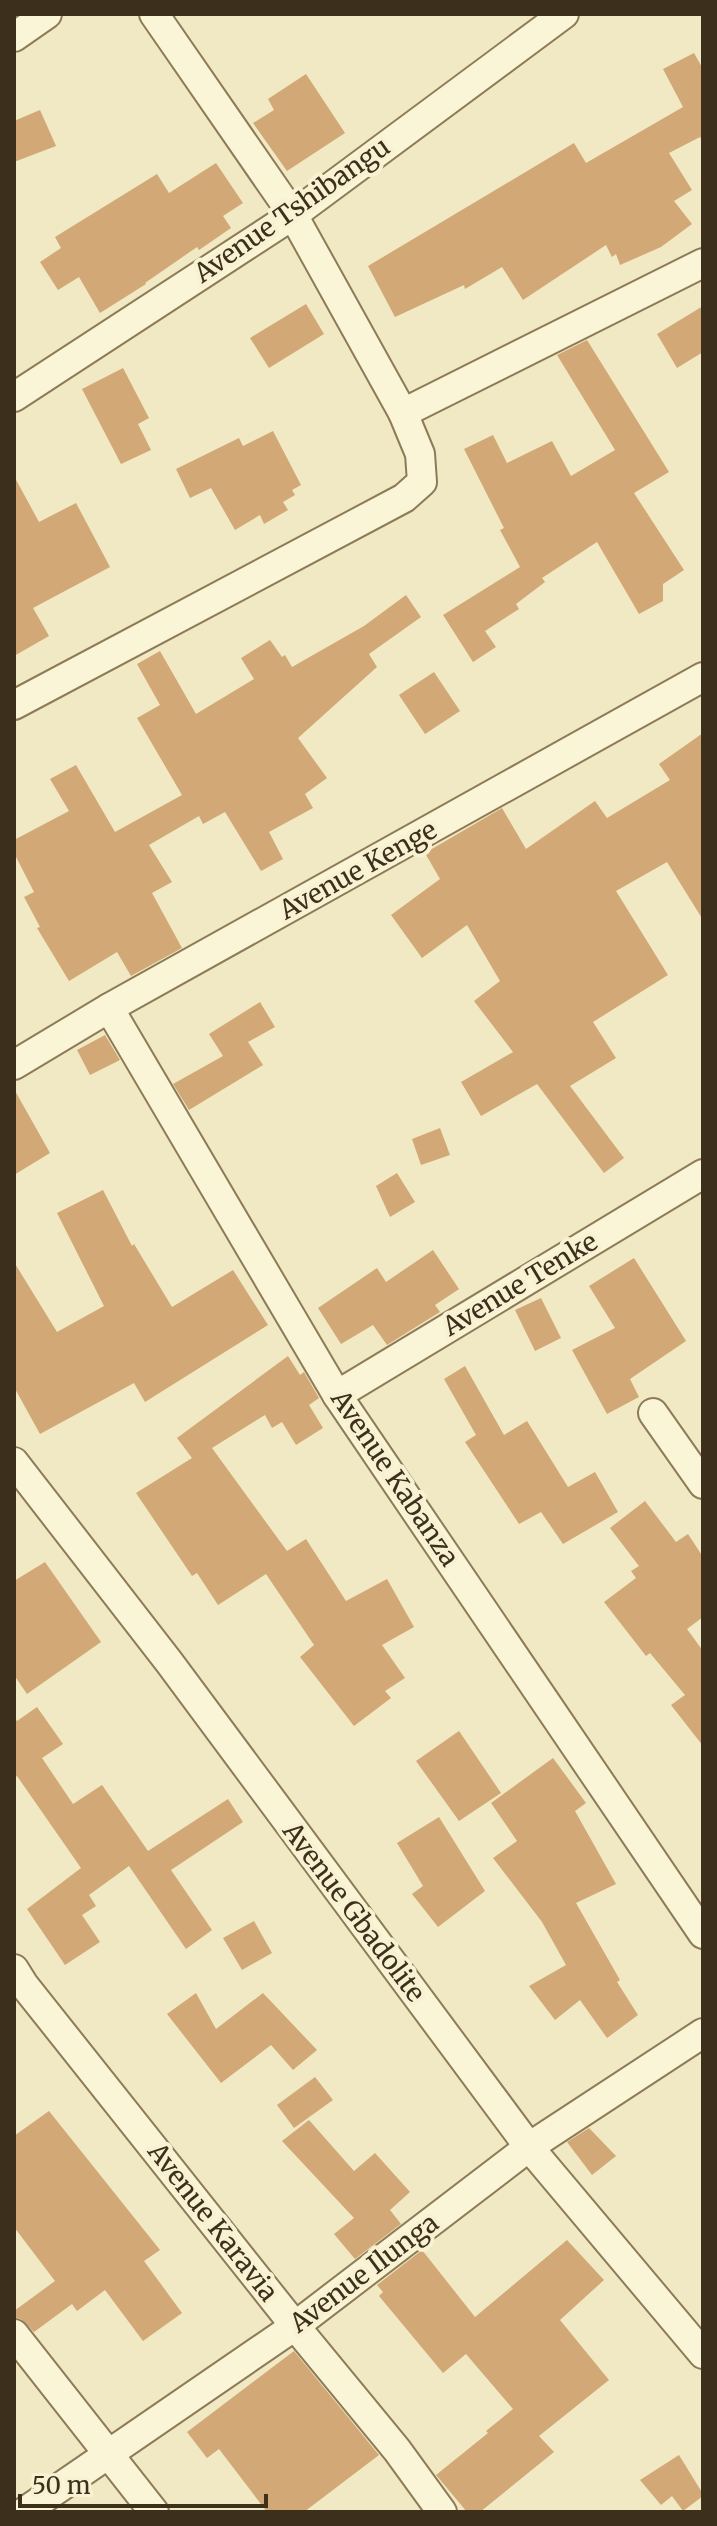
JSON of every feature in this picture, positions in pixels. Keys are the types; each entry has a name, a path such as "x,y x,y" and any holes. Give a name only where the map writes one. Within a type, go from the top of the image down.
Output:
{"street":[{"path":"14,37 47,14"},
{"path":"14,705 404,498 422,482 420,454 403,413 293,215 154,14"},
{"name":"Avenue Tshibangu","path":"14,397 293,215 561,15"},
{"path":"403,413 703,263"},
{"name":"Avenue Kenge","path":"14,1065 109,1008 703,677"},
{"name":"Avenue Kabanza","path":"109,1008 337,1395 703,1934"},
{"name":"Avenue Tenke","path":"337,1395 703,1174"},
{"path":"653,1413 703,1484"},
{"name":"Avenue Gbadolite","path":"14,1462 169,1662 529,2147 703,2354"},
{"name":"Avenue Karavia","path":"14,1969 295,2326 397,2450 442,2512"},
{"name":"Avenue Ilunga","path":"24,2512 295,2326 529,2147 703,2033"},
{"path":"14,2334 154,2512"}],"building":[{"path":"694,53 703,69 703,143 700,137 669,153 692,190 674,201 692,224 661,247 620,265 616,254 612,257 606,245 523,300 502,267 465,289 464,285 395,317 368,266 574,143 586,163 683,107 663,69"},
{"path":"306,74 345,133 287,171 253,123 274,110 268,99"},
{"path":"40,110 56,146 14,162 14,121"},
{"path":"216,163 243,203 223,216 231,228 199,250 197,247 100,313 79,277 58,290 40,262 61,248 55,237 157,174 169,193"},
{"path":"306,304 324,334 269,368 250,338"},
{"path":"703,306 703,352 677,368 657,334"},
{"path":"587,340 669,472 634,493 684,570 663,584 663,601 639,614 597,542 542,578 545,582 516,604 519,609 485,631 496,647 473,662 443,615 520,567 464,449 493,435 507,463 552,441 571,476 615,450 557,355"},
{"path":"123,368 149,418 138,424 151,450 121,464 82,389"},
{"path":"273,431 301,485 292,490 295,495 283,502 288,510 264,524 260,515 235,530 211,488 190,498 176,469 239,438 243,446"},
{"path":"14,476 39,522 76,503 110,567 33,608 49,636 14,656"},
{"path":"406,595 421,617 369,654 377,667 298,738 327,778 305,794 313,808 269,832 283,859 261,871 225,812 203,824 199,816 149,845 172,882 152,893 182,948 131,976 117,952 69,981 37,928 40,927 24,897 34,892 14,853 14,840 69,811 50,779 76,765 115,832 182,795 137,718 160,705 137,664 160,651 196,714 254,679 241,658 270,640 292,667 364,626"},
{"path":"434,672 460,711 425,734 399,695"},
{"path":"703,733 703,920 667,862 616,891 668,975 593,1022 616,1058 570,1086 624,1158 604,1173 537,1084 481,1116 461,1082 513,1052 474,1001 500,981 467,925 422,958 391,915 440,879 425,853 502,808 526,849 595,801 607,818 670,780 659,764"},
{"path":"260,1002 275,1027 248,1042 263,1065 189,1110 173,1084 223,1056 209,1034"},
{"path":"105,1035 120,1060 90,1075 77,1050"},
{"path":"14,1089 50,1153 14,1175"},
{"path":"440,1128 450,1155 421,1165 412,1139"},
{"path":"397,1173 415,1202 390,1217 376,1186"},
{"path":"103,1190 132,1246 134,1244 172,1307 233,1270 268,1325 145,1402 134,1383 40,1434 14,1387 14,1262 57,1332 104,1306 57,1213"},
{"path":"433,1250 459,1289 435,1305 440,1312 387,1345 373,1325 341,1344 318,1308 377,1268 386,1282"},
{"path":"634,1258 686,1341 630,1379 639,1397 607,1414 572,1350 615,1328 589,1286"},
{"path":"541,1298 561,1338 535,1351 515,1310"},
{"path":"288,1356 300,1375 304,1372 319,1398 309,1405 323,1428 296,1445 282,1422 272,1428 265,1415 212,1448 287,1551 306,1539 346,1601 387,1579 414,1627 382,1645 405,1678 385,1691 391,1698 354,1726 300,1657 314,1645 266,1574 218,1605 197,1573 192,1576 136,1493 192,1458 177,1438"},
{"path":"465,1366 504,1435 527,1421 568,1487 595,1472 618,1512 563,1544 541,1512 519,1524 465,1442 476,1435 444,1379"},
{"path":"645,1501 676,1542 688,1534 703,1557 703,1617 687,1629 703,1651 703,1746 671,1705 685,1695 650,1653 646,1656 604,1602 636,1578 631,1571 639,1566 610,1528"},
{"path":"45,1562 101,1642 27,1694 14,1675 14,1581"},
{"path":"37,1707 63,1744 42,1758 73,1804 102,1785 148,1851 228,1799 243,1822 171,1870 212,1930 186,1949 129,1866 89,1895 96,1906 82,1915 100,1942 65,1965 27,1909 81,1868 17,1776 14,1778 14,1717 17,1721"},
{"path":"459,1731 501,1793 459,1821 416,1761"},
{"path":"553,1758 586,1803 575,1811 616,1884 576,1903 638,2015 607,2038 580,2000 555,2020 529,1986 566,1965 542,1922 493,1858 517,1841 491,1803"},
{"path":"439,1817 485,1891 438,1927 412,1894 423,1886 397,1843"},
{"path":"254,1921 272,1953 242,1970 223,1938"},
{"path":"196,1993 216,2029 263,1993 317,2050 293,2070 271,2045 221,2083 167,2014"},
{"path":"315,2077 333,2100 294,2128 277,2105"},
{"path":"49,2111 160,2250 144,2261 182,2313 143,2341 105,2290 77,2311 72,2304 34,2332 21,2319 14,2317 14,2311 55,2281 14,2227 14,2136"},
{"path":"309,2120 354,2171 375,2153 410,2192 390,2210 401,2224 355,2259 334,2234 354,2218 282,2141"},
{"path":"589,2128 616,2156 592,2175 567,2142"},
{"path":"567,2240 604,2280 560,2320 609,2380 539,2436 554,2452 480,2512 467,2512 436,2475 513,2409 466,2354 443,2373 379,2296 383,2292 377,2285 422,2250 475,2317"},
{"path":"294,2351 379,2455 304,2512 267,2512 219,2449 207,2458 187,2432"},
{"path":"679,2455 703,2494 683,2511 672,2496 661,2505 640,2480"}]}
